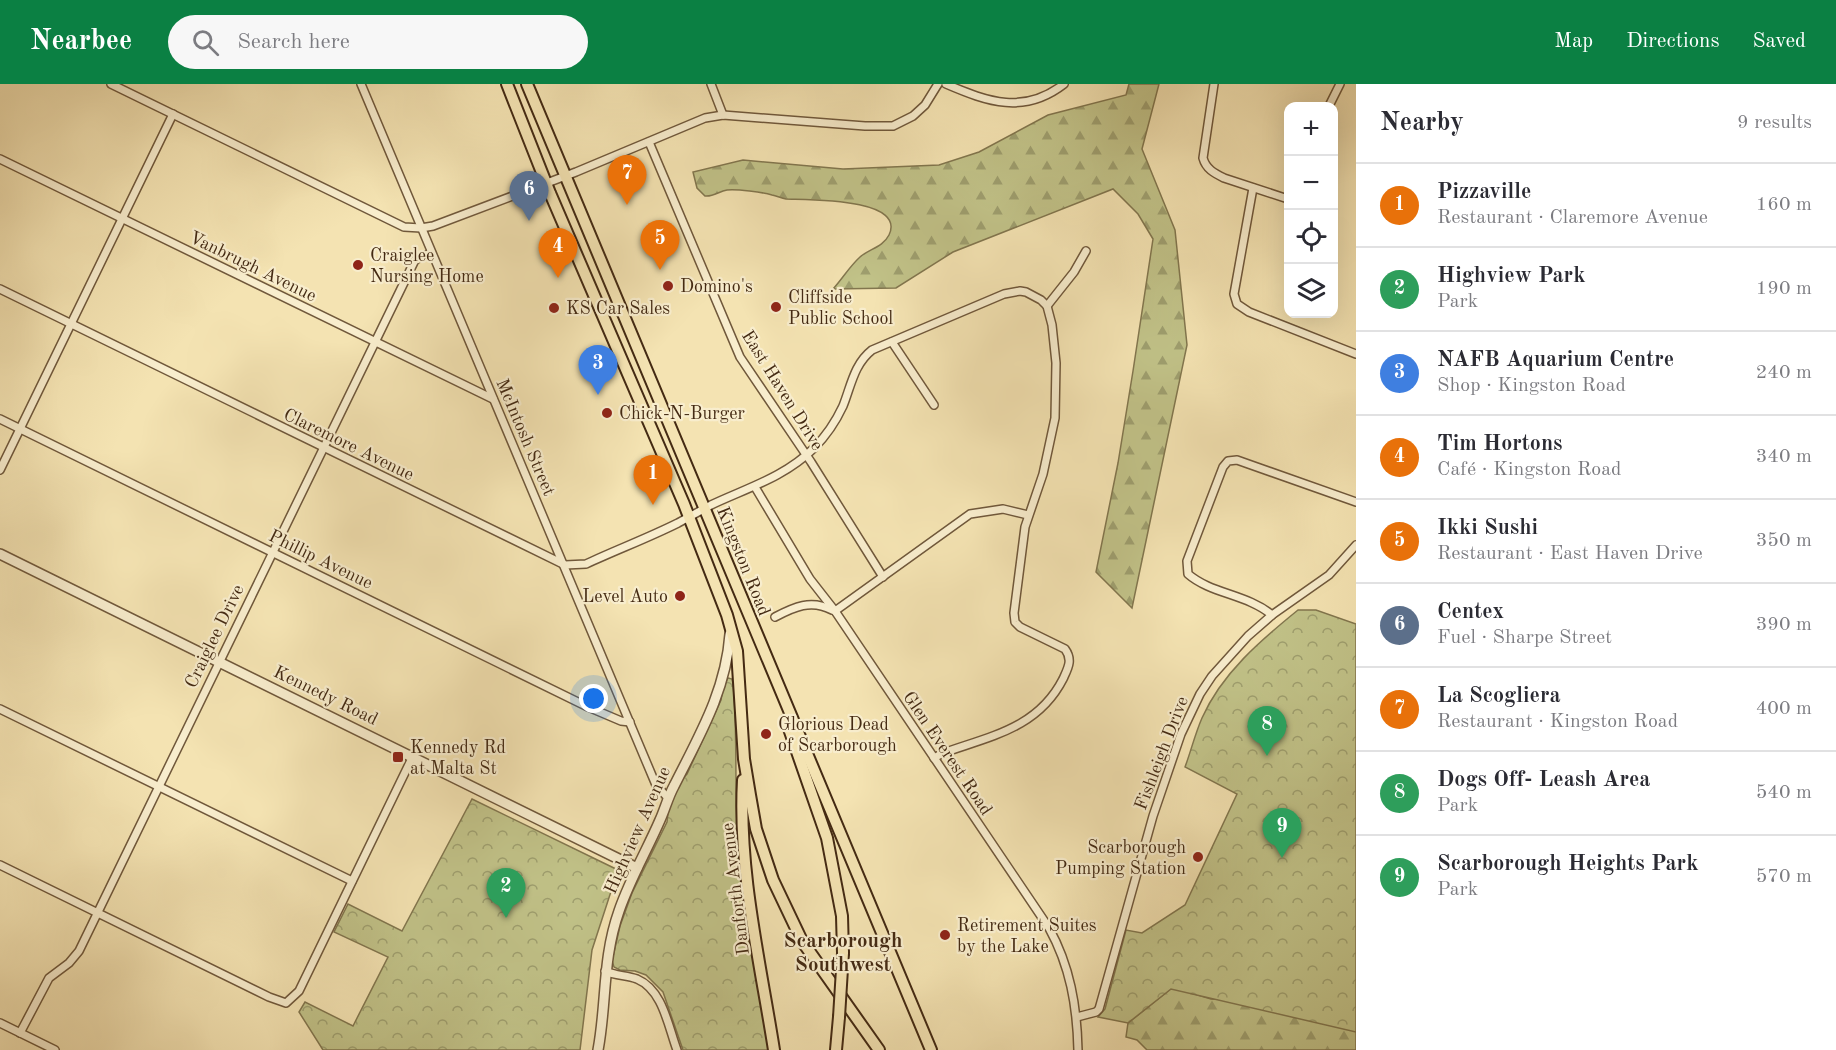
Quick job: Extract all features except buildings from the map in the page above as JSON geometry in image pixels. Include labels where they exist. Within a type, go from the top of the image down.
[{"type":"main road","name":"Kingston Road","points":[[507,84],[546,182],[689,517],[727,615],[737,651],[744,759],[756,829],[773,880],[808,950],[879,1050]]},
{"type":"main road","name":"Kingston Road","points":[[527,84],[931,1050]]},
{"type":"main road","points":[[778,687],[788,727],[827,838],[842,916],[843,953],[836,1050]]},
{"type":"main road","name":"Danforth Avenue","points":[[744,759],[742,819],[745,863],[774,1050]]},
{"type":"street","points":[[111,84],[404,227],[421,228],[432,226],[546,182],[705,118],[723,115],[865,126],[893,126],[913,116],[925,105],[938,84]]},
{"type":"street","name":"McIntosh Street","points":[[361,84],[656,786],[668,798]]},
{"type":"street","points":[[711,84],[723,115]]},
{"type":"street","points":[[946,84],[986,100],[1013,103],[1040,99],[1065,84]]},
{"type":"street","points":[[1214,84],[1203,158],[1205,166],[1214,174],[1284,198]]},
{"type":"street","points":[[1331,102],[1340,84]]},
{"type":"street","points":[[0,470],[173,114]]},
{"type":"street","name":"East Haven Drive","points":[[649,142],[740,357],[806,455],[883,577]]},
{"type":"street","name":"Vanbrugh Avenue","points":[[0,159],[493,399]]},
{"type":"street","points":[[1253,188],[1234,294],[1238,303],[1249,312],[1356,354]]},
{"type":"street","points":[[1047,306],[1074,272],[1086,251]]},
{"type":"street","name":"Craiglee Drive","points":[[20,1033],[49,978],[69,963],[79,951],[374,342],[416,260],[431,253]]},
{"type":"street","name":"Claremore Avenue","points":[[0,289],[565,566]]},
{"type":"street","points":[[565,566],[586,564],[779,475],[806,455],[831,428],[841,409],[854,373],[872,350],[1011,292],[1026,292],[1047,306],[1055,344],[1055,418],[1043,474],[1028,516],[1014,613],[1015,622],[1020,627],[1065,649],[1069,654],[1070,662],[1056,693],[1036,714],[1007,730],[934,758]]},
{"type":"street","points":[[892,342],[934,405]]},
{"type":"street","name":"Phillip Avenue","points":[[0,419],[588,707],[630,722]]},
{"type":"street","points":[[1272,615],[1262,606],[1202,583],[1188,574],[1187,561],[1219,476],[1228,461],[1245,462],[1356,502]]},
{"type":"street","name":"Glen Everest Road","points":[[755,487],[810,579],[835,611],[1057,942],[1071,979],[1077,1017],[1078,1050]]},
{"type":"street","points":[[775,618],[803,604],[819,604],[835,611],[970,514],[1003,510],[1028,516]]},
{"type":"street","name":"Fishleigh Drive","points":[[1077,1017],[1096,1012],[1101,1002],[1144,845],[1190,712],[1212,676],[1229,655],[1272,615],[1329,575],[1356,545]]},
{"type":"street","name":"Kennedy Road","points":[[0,554],[637,868]]},
{"type":"street","name":"Highview Avenue","points":[[598,1050],[605,971],[612,933],[637,868],[662,817],[668,798],[707,721],[729,655],[731,630]]},
{"type":"street","points":[[0,709],[352,881]]},
{"type":"street","points":[[0,865],[269,997],[286,1003],[299,991],[413,756]]},
{"type":"street","points":[[605,971],[634,978],[651,988],[658,998],[677,1050]]},
{"type":"street","points":[[0,1023],[55,1050]]},
{"type":"green space","points":[[1129,84],[1159,84],[1142,149],[1175,230],[1187,345],[1132,608],[1096,572],[1118,463],[1153,239],[1138,214],[1113,189],[953,252],[896,288],[833,289],[860,257],[880,245],[889,235],[890,223],[883,213],[851,203],[786,199],[743,190],[727,190],[705,196],[697,188],[693,172],[743,160],[843,169],[939,165],[979,152],[1048,115],[1126,95]]},
{"type":"green space","points":[[1298,610],[1316,610],[1356,624],[1356,1032],[1171,989],[1128,1023],[1098,1017],[1105,1009],[1126,930],[1142,933],[1185,905],[1237,794],[1185,767],[1202,718],[1220,686],[1231,672],[1257,645]]},
{"type":"green space","points":[[728,678],[732,679],[733,683],[740,869],[769,1050],[683,1050],[663,992],[646,975],[635,971],[620,970],[614,967],[612,961],[620,926],[632,893],[667,822],[669,804],[680,781],[687,774],[721,700],[723,687]]},
{"type":"green space","points":[[472,799],[618,870],[592,950],[580,1050],[323,1050],[299,1012],[305,1002],[353,1026],[388,957],[334,932],[348,904],[402,931]]},
{"type":"green space","points":[[1178,983],[1188,992],[1211,999],[1356,1005],[1356,1050],[1147,1050],[1137,1040],[1126,1037],[1128,1023]]},
{"type":"place","name":"La Scogliera","points":[[627,205]]},
{"type":"place","name":"Centex","points":[[529,221]]},
{"type":"place","name":"Craiglee Nursing Home","points":[[358,265]]},
{"type":"place","name":"Ikki Sushi","points":[[660,270]]},
{"type":"place","name":"Tim Hortons","points":[[558,278]]},
{"type":"place","name":"Domino's","points":[[668,286]]},
{"type":"place","name":"Cliffside Public School","points":[[776,307]]},
{"type":"place","name":"KS Car Sales","points":[[554,308]]},
{"type":"place","name":"NAFB Aquarium Centre","points":[[598,395]]},
{"type":"place","name":"Chick-N-Burger","points":[[607,413]]},
{"type":"place","name":"Pizzaville","points":[[653,505]]},
{"type":"place","name":"Level Auto","points":[[680,596]]},
{"type":"place","name":"Glorious Dead of Scarborough","points":[[766,734]]},
{"type":"place","name":"Dogs Off- Leash Area","points":[[1267,756]]},
{"type":"place","name":"Kennedy Rd at Malta St","points":[[398,757]]},
{"type":"place","name":"Scarborough Pumping Station","points":[[1198,857]]},
{"type":"place","name":"Scarborough Heights Park","points":[[1282,858]]},
{"type":"place","name":"Highview Park","points":[[506,918]]},
{"type":"place","name":"Retirement Suites by the Lake","points":[[945,935]]},
{"type":"district","name":"Scarborough Southwest","points":[[843,952]]}]
